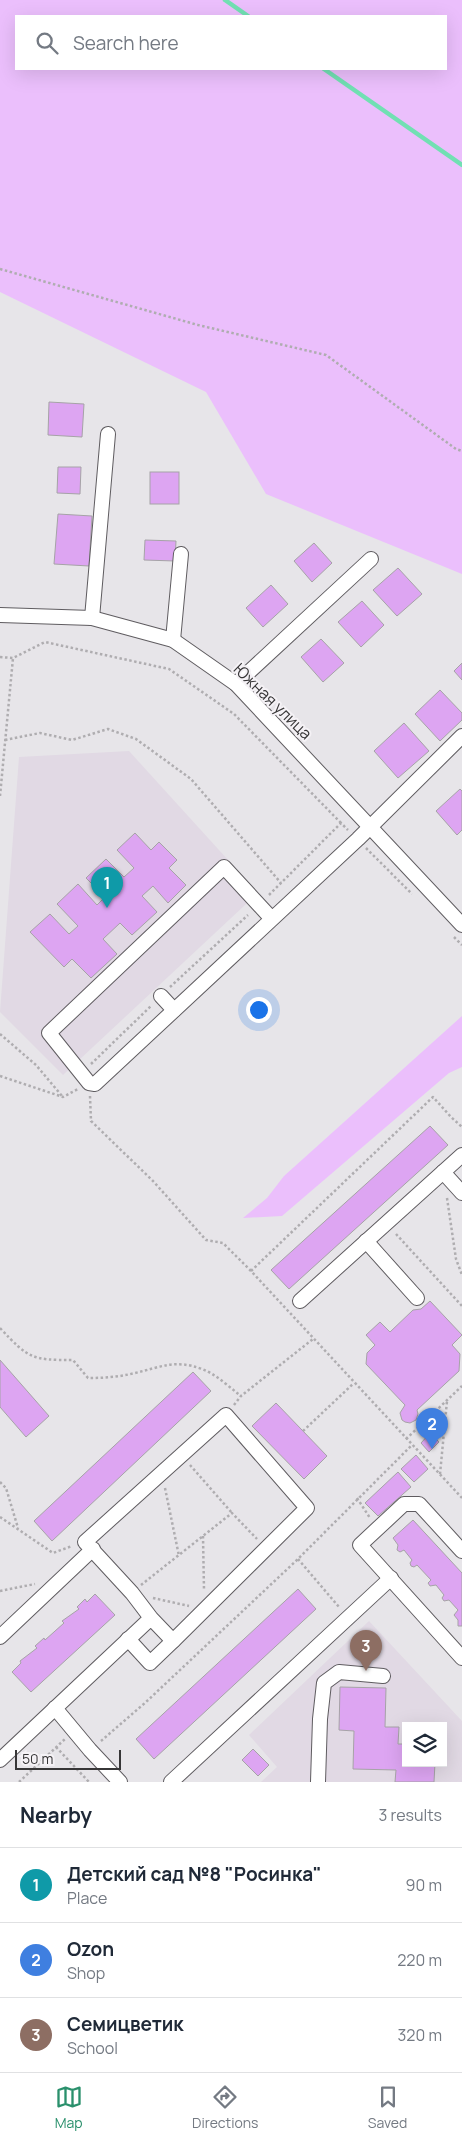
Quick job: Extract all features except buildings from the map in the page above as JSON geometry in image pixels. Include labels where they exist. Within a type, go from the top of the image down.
[{"type":"street","points":[[92,618],[108,434]]},
{"type":"street","points":[[173,640],[181,554]]},
{"type":"street","points":[[236,684],[371,559]]},
{"type":"street","name":"Южная улица","points":[[0,615],[92,618],[173,640],[236,684],[462,925]]},
{"type":"street","points":[[272,919],[224,866],[49,1033],[89,1083],[95,1084],[272,919],[370,827],[462,736]]},
{"type":"street","points":[[161,996],[174,1010]]},
{"type":"street","points":[[300,1301],[462,1155]]},
{"type":"street","points":[[443,1172],[462,1193]]},
{"type":"street","points":[[366,1241],[418,1298]]},
{"type":"street","points":[[0,1637],[60,1580],[89,1545],[162,1472],[226,1415],[306,1508],[150,1664],[128,1639]]},
{"type":"street","points":[[462,1551],[419,1504],[404,1504],[360,1545],[462,1658]]},
{"type":"street","points":[[89,1545],[132,1592],[151,1618],[172,1641]]},
{"type":"street","points":[[171,1782],[390,1578]]},
{"type":"street","points":[[0,1760],[151,1618]]},
{"type":"street","points":[[318,1782],[320,1719],[324,1684],[339,1672],[383,1676]]},
{"type":"street","points":[[55,1708],[120,1782]]},
{"type":"path","points":[[0,269],[198,325],[326,355],[462,452]]},
{"type":"path","points":[[0,657],[13,658],[45,642],[169,669],[234,714],[341,823]]},
{"type":"path","points":[[0,796],[13,658]]},
{"type":"path","points":[[5,740],[40,733],[72,740],[108,729],[136,739],[191,779],[281,883]]},
{"type":"path","points":[[0,1034],[36,1064],[63,1097]]},
{"type":"path","points":[[0,1076],[63,1097],[89,1083],[91,1121],[147,1175],[206,1240],[223,1243],[251,1271],[462,1498]]},
{"type":"path","points":[[251,1271],[434,1097],[451,1117],[462,1126]]},
{"type":"path","points":[[443,1172],[456,1259],[462,1275]]},
{"type":"path","points":[[386,1224],[462,1306]]},
{"type":"path","points":[[0,1328],[21,1351],[42,1360],[73,1360],[88,1378],[106,1378],[136,1373],[160,1365],[181,1363],[204,1370],[241,1396]]},
{"type":"path","points":[[226,1415],[241,1396],[313,1339]]},
{"type":"path","points":[[303,1431],[354,1383]]},
{"type":"path","points":[[406,1438],[462,1386]]},
{"type":"path","points":[[440,1474],[446,1401]]},
{"type":"path","points":[[90,1750],[146,1702],[298,1559],[413,1445]]},
{"type":"path","points":[[181,1454],[232,1513],[266,1548]]},
{"type":"path","points":[[162,1472],[179,1556]]},
{"type":"path","points":[[0,1482],[6,1488],[19,1530]]},
{"type":"path","points":[[358,1498],[377,1529]]},
{"type":"path","points":[[132,1592],[232,1513]]},
{"type":"path","points":[[0,1517],[53,1554],[89,1545]]},
{"type":"path","points":[[132,1592],[204,1610],[203,1536]]},
{"type":"path","points":[[298,1559],[348,1618]]},
{"type":"path","points":[[0,1591],[60,1580]]},
{"type":"path","points":[[18,1782],[74,1730]]},
{"type":"path","points":[[56,1747],[89,1782]]},
{"type":"shaded area","points":[[0,0],[462,0],[462,574],[266,494],[206,392],[0,292]]},
{"type":"shaded area","points":[[129,751],[258,893],[63,1075],[0,1012],[19,757]]},
{"type":"shaded area","points":[[462,1016],[462,1067],[449,1073],[282,1216],[243,1218],[267,1198],[284,1176]]},
{"type":"shaded area","points":[[369,1621],[462,1721],[462,1782],[261,1782],[277,1767],[249,1735]]},
{"type":"waterway","points":[[225,0],[247,15]]},
{"type":"waterway","points":[[325,70],[462,165]]},
{"type":"place","name":"Детский сад №8 \"Росинка\"","points":[[107,908]]},
{"type":"place","name":"Ozon","points":[[432,1449]]},
{"type":"place","name":"Семицветик","points":[[366,1671]]}]
